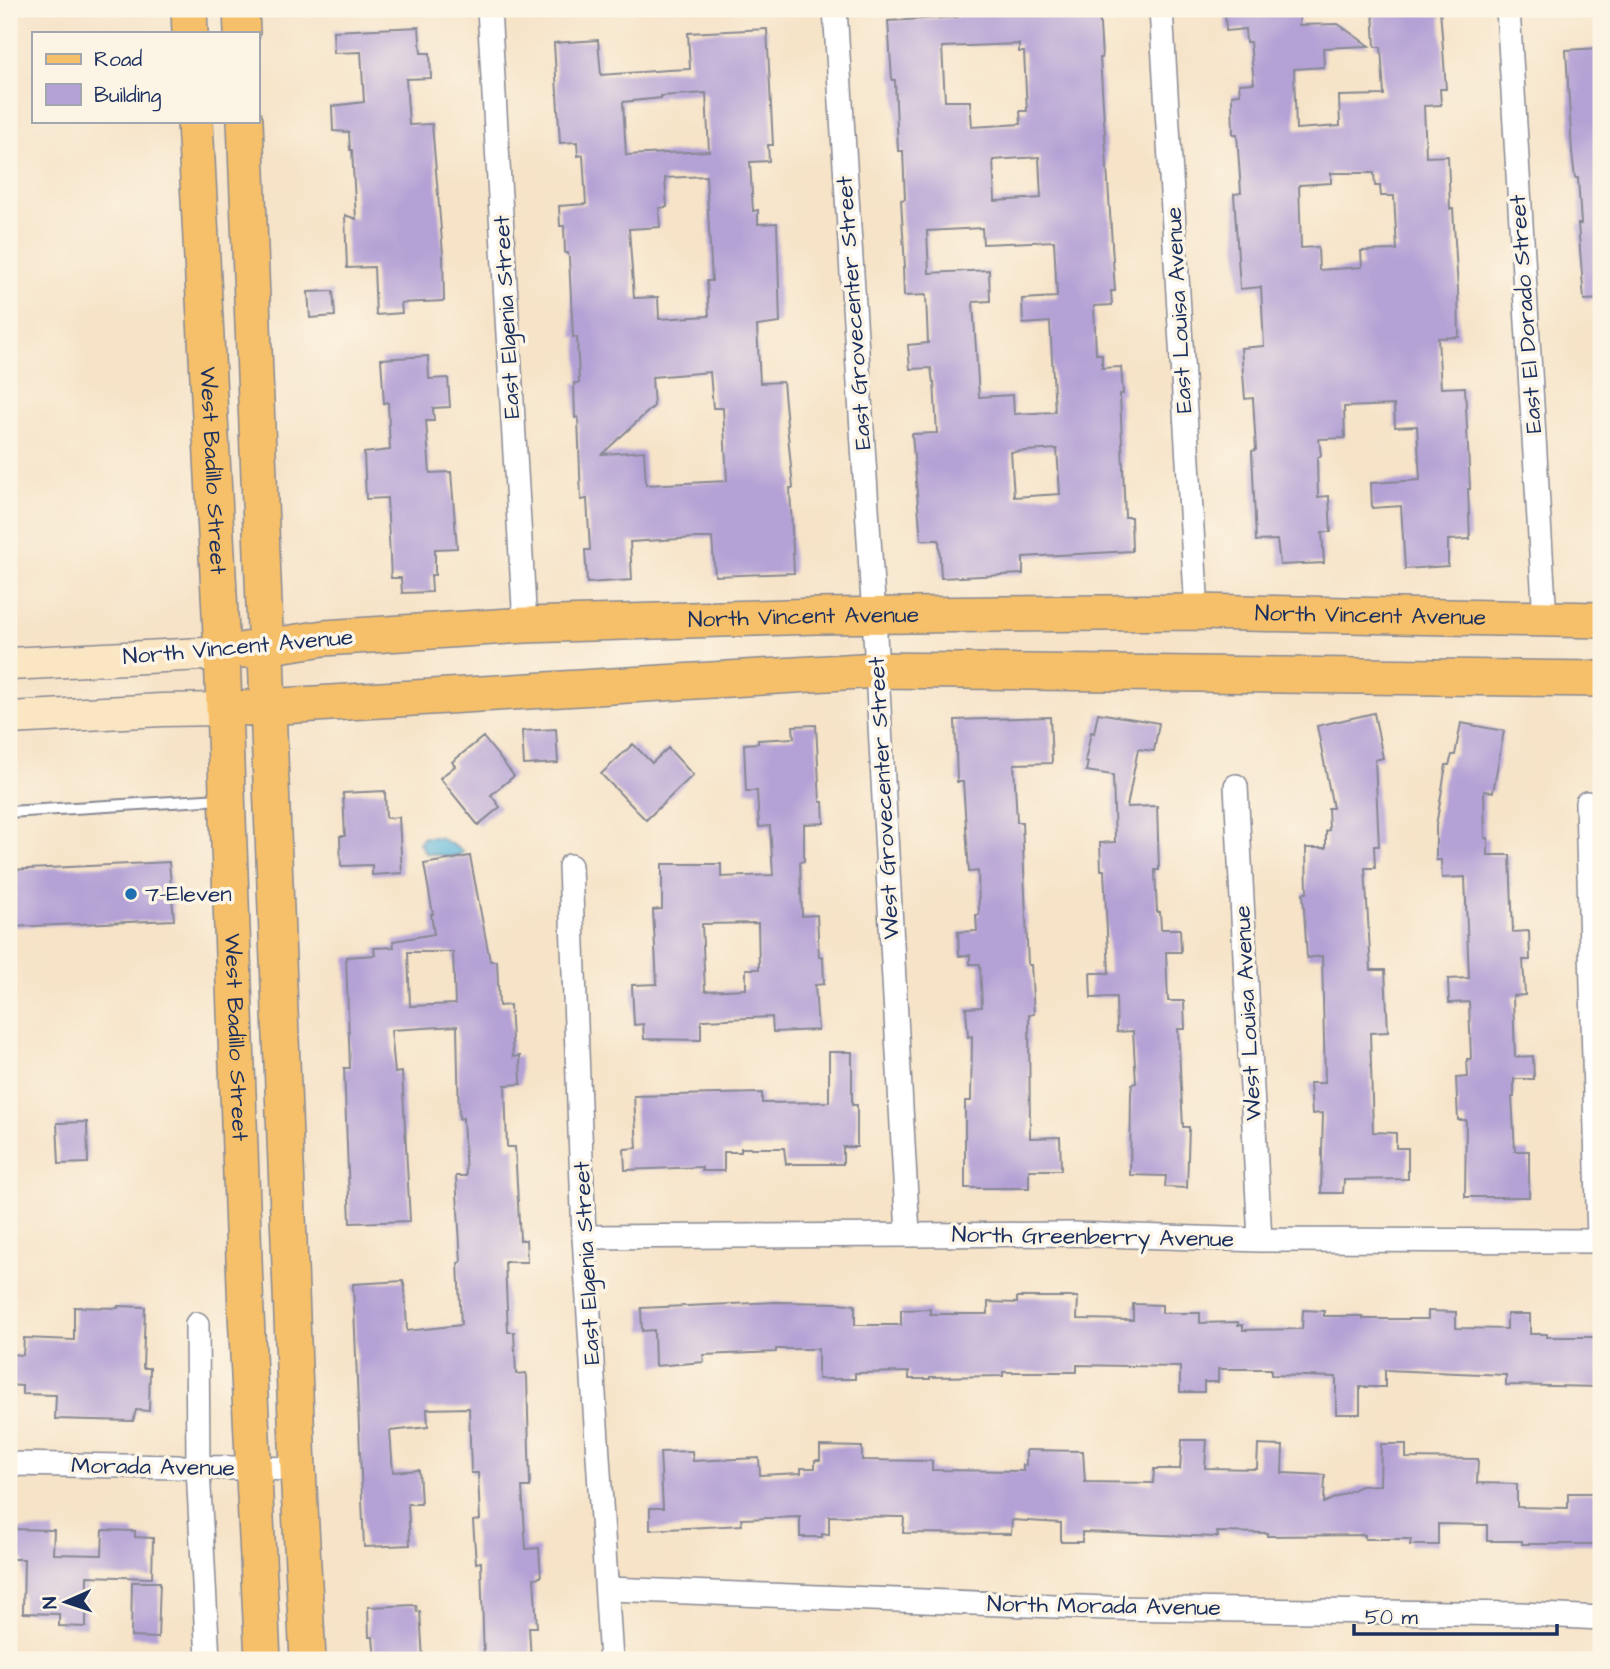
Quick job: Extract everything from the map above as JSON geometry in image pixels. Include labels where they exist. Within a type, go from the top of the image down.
[{"type":"main road","points":[[189,9],[190,32]]},
{"type":"main road","points":[[241,9],[242,32]]},
{"type":"main road","name":"West Badillo Street","points":[[195,122],[222,653],[246,1314],[263,1660]]},
{"type":"main road","name":"West Badillo Street","points":[[246,122],[298,1469],[308,1660]]},
{"type":"main road","name":"North Vincent Avenue","points":[[222,653],[324,638],[525,625],[817,616],[1197,612],[1601,620]]},
{"type":"main road","points":[[224,709],[877,670],[1601,679]]},
{"type":"street","name":"East Elgenia Street","points":[[489,9],[525,625]]},
{"type":"street","name":"East Grovecenter Street","points":[[835,9],[874,617]]},
{"type":"street","name":"East Louisa Avenue","points":[[1161,9],[1197,612]]},
{"type":"street","name":"East El Dorado Street","points":[[1508,9],[1545,620]]},
{"type":"street","name":"West Grovecenter Street","points":[[874,617],[908,1234]]},
{"type":"street","name":"North Vincent Avenue","points":[[9,664],[222,653]]},
{"type":"street","points":[[9,718],[224,709]]},
{"type":"street","name":"West Louisa Avenue","points":[[1236,786],[1260,1240]]},
{"type":"street","points":[[1587,803],[1600,1241]]},
{"type":"street","name":"East Elgenia Street","points":[[570,866],[584,1237],[611,1660]]},
{"type":"street","name":"North Greenberry Avenue","points":[[584,1237],[1072,1234],[1260,1240],[1600,1241]]},
{"type":"street","points":[[197,1324],[198,1468],[208,1660]]},
{"type":"street","name":"Morada Avenue","points":[[9,1464],[298,1469]]},
{"type":"street","name":"North Morada Avenue","points":[[608,1589],[1108,1608],[1521,1614],[1601,1618]]},
{"type":"lane","points":[[9,812],[228,799]]},
{"type":"water","points":[[424,837],[438,837],[463,851],[460,855],[450,857],[426,853],[419,843]]},
{"type":"building","points":[[957,9],[1099,9],[1115,291],[1111,291],[1112,305],[1094,306],[1096,354],[1102,354],[1102,368],[1121,367],[1125,517],[1131,517],[1132,551],[1023,557],[1023,574],[941,578],[939,540],[921,540],[912,434],[937,433],[934,382],[931,368],[910,369],[908,345],[928,343],[926,295],[904,296],[901,200],[905,199],[903,151],[898,151],[895,80],[892,80],[888,21],[958,17]],"holes":[[[1019,44],[1019,52],[1024,52],[1027,111],[1020,111],[1021,124],[972,127],[970,101],[945,101],[942,47]],[[1039,157],[1041,198],[995,201],[993,160]],[[982,228],[983,244],[1054,241],[1057,297],[1022,299],[1023,324],[1050,322],[1055,412],[1014,414],[1013,395],[979,397],[973,302],[990,301],[989,270],[929,273],[927,231]],[[1057,449],[1060,494],[1014,497],[1011,452]]]},
{"type":"building","points":[[1225,9],[1300,9],[1299,25],[1338,24],[1369,46],[1323,48],[1324,67],[1294,69],[1296,129],[1340,126],[1339,96],[1384,95],[1381,47],[1375,47],[1373,9],[1440,9],[1446,89],[1440,89],[1441,105],[1424,106],[1426,157],[1448,156],[1459,337],[1438,338],[1441,388],[1465,387],[1470,489],[1470,539],[1448,540],[1448,566],[1405,569],[1401,506],[1372,508],[1371,483],[1420,480],[1417,426],[1395,427],[1394,405],[1344,407],[1345,438],[1319,439],[1321,455],[1317,459],[1318,497],[1329,496],[1331,532],[1322,532],[1324,563],[1280,565],[1277,540],[1256,541],[1252,451],[1256,450],[1253,398],[1245,399],[1241,348],[1264,346],[1261,287],[1240,289],[1234,194],[1241,193],[1237,134],[1233,134],[1232,95],[1240,94],[1239,84],[1254,83],[1250,42],[1246,42],[1245,29],[1226,31]],"holes":[[[1331,173],[1374,173],[1375,186],[1380,186],[1381,196],[1394,196],[1397,250],[1361,251],[1362,267],[1319,270],[1318,247],[1301,248],[1299,185],[1331,183]]]},
{"type":"building","points":[[419,27],[421,53],[430,53],[431,78],[406,79],[409,125],[432,124],[443,254],[444,301],[401,303],[402,313],[376,315],[374,267],[347,268],[345,215],[356,219],[352,150],[349,132],[333,131],[332,106],[364,102],[361,52],[334,53],[333,31]]},
{"type":"building","points":[[767,29],[773,145],[768,145],[769,161],[750,162],[753,211],[758,210],[758,224],[777,223],[780,323],[757,326],[760,383],[783,382],[793,488],[790,488],[794,573],[715,576],[712,538],[696,538],[630,542],[632,580],[587,583],[585,550],[590,550],[587,499],[581,500],[578,417],[575,418],[574,383],[579,383],[577,337],[573,337],[569,258],[568,253],[565,253],[564,226],[560,226],[559,206],[586,204],[583,155],[578,156],[577,142],[560,143],[554,43],[598,40],[601,75],[690,69],[688,33]],"holes":[[[706,93],[709,151],[626,155],[623,102]],[[706,176],[712,281],[707,281],[709,316],[659,319],[658,297],[634,298],[629,229],[660,227],[659,208],[667,207],[665,178]],[[710,372],[713,408],[723,408],[727,481],[646,485],[644,451],[602,454],[654,406],[652,377]]]},
{"type":"building","points":[[1601,48],[1601,299],[1584,300],[1578,224],[1581,224],[1578,178],[1575,178],[1572,153],[1566,50]]},
{"type":"building","points":[[333,291],[335,316],[310,318],[308,292]]},
{"type":"building","points":[[428,356],[429,379],[448,378],[450,407],[433,408],[434,421],[426,421],[430,473],[451,472],[457,548],[435,549],[435,575],[431,575],[432,592],[402,593],[401,578],[391,578],[387,498],[366,499],[364,453],[390,450],[388,402],[384,403],[381,359]]},
{"type":"building","points":[[1098,713],[1159,723],[1154,751],[1138,749],[1127,807],[1157,806],[1157,912],[1160,912],[1161,929],[1180,929],[1181,952],[1166,952],[1168,1001],[1184,1001],[1185,1029],[1178,1029],[1183,1127],[1189,1127],[1187,1188],[1165,1187],[1166,1176],[1130,1175],[1131,1094],[1132,1084],[1136,1083],[1133,1031],[1117,1032],[1116,997],[1091,998],[1090,973],[1109,973],[1104,870],[1101,870],[1100,843],[1115,842],[1113,775],[1086,771],[1088,762],[1085,762],[1091,732],[1094,733]]},
{"type":"building","points":[[1374,713],[1383,758],[1375,760],[1379,846],[1374,846],[1375,868],[1365,868],[1371,970],[1385,970],[1388,1032],[1370,1033],[1373,1132],[1396,1133],[1396,1148],[1408,1148],[1408,1179],[1344,1180],[1343,1193],[1321,1193],[1323,1113],[1312,1114],[1310,1083],[1325,1083],[1322,956],[1307,958],[1303,893],[1307,893],[1306,848],[1326,848],[1328,808],[1333,808],[1317,726]]},
{"type":"building","points":[[1050,717],[1052,763],[1014,764],[1017,822],[1022,822],[1028,965],[1031,965],[1034,1014],[1029,1015],[1030,1138],[1060,1137],[1061,1170],[1029,1170],[1029,1188],[965,1188],[965,1101],[971,1101],[972,1036],[968,1037],[966,1008],[982,1007],[980,964],[970,964],[970,955],[959,956],[958,932],[977,931],[976,915],[979,915],[978,871],[969,872],[963,782],[957,782],[955,720]]},
{"type":"building","points":[[1461,723],[1504,731],[1493,792],[1484,791],[1485,838],[1488,838],[1488,855],[1510,855],[1513,932],[1529,931],[1530,960],[1523,960],[1525,995],[1513,996],[1515,1057],[1533,1056],[1534,1079],[1514,1079],[1512,1097],[1515,1151],[1529,1151],[1529,1197],[1465,1197],[1466,1120],[1458,1120],[1456,1078],[1468,1077],[1467,1059],[1471,1059],[1469,1002],[1449,1003],[1448,979],[1469,978],[1465,877],[1442,878],[1441,860],[1436,860],[1436,826],[1446,765],[1449,765],[1452,755],[1455,755]]},
{"type":"building","points":[[816,725],[820,802],[823,802],[824,823],[804,824],[804,861],[800,862],[802,916],[817,915],[819,957],[823,956],[824,984],[815,985],[818,1030],[773,1032],[772,1017],[703,1020],[701,1040],[644,1039],[643,1024],[634,1025],[632,985],[657,984],[653,910],[662,909],[662,864],[721,864],[721,877],[773,875],[770,826],[759,827],[757,791],[746,791],[744,744],[758,743],[758,740],[794,738],[793,726]],"holes":[[[758,923],[759,969],[746,969],[746,989],[705,991],[702,924]]]},
{"type":"building","points":[[556,729],[558,763],[524,765],[522,731]]},
{"type":"building","points":[[483,737],[514,776],[491,795],[500,807],[478,825],[440,778],[455,766],[452,762]]},
{"type":"building","points":[[633,744],[652,763],[668,748],[693,775],[646,820],[601,774]]},
{"type":"building","points":[[385,791],[386,818],[399,817],[402,873],[372,875],[372,865],[341,866],[340,836],[345,836],[343,793]]},
{"type":"building","points":[[470,856],[490,961],[497,961],[499,1006],[510,1005],[513,1057],[520,1056],[521,1084],[505,1085],[507,1147],[515,1147],[520,1240],[526,1240],[527,1262],[505,1262],[508,1332],[514,1332],[516,1374],[526,1373],[527,1377],[530,1487],[522,1487],[526,1549],[539,1548],[541,1577],[534,1578],[537,1627],[529,1627],[531,1660],[484,1660],[481,1562],[476,1563],[473,1521],[480,1520],[478,1473],[471,1473],[469,1408],[427,1409],[428,1427],[390,1431],[393,1472],[419,1470],[421,1504],[408,1504],[410,1545],[364,1547],[353,1284],[403,1281],[407,1331],[461,1325],[458,1263],[461,1262],[456,1176],[466,1176],[463,1118],[459,1119],[457,1026],[391,1030],[395,1073],[402,1072],[410,1221],[350,1223],[344,1068],[350,1068],[346,957],[375,955],[374,948],[394,947],[393,941],[434,934],[424,864]],"holes":[[[408,952],[453,952],[455,1004],[410,1006]]]},
{"type":"building","points":[[169,862],[174,920],[9,927],[9,870]]},
{"type":"building","points":[[829,1052],[852,1052],[852,1105],[857,1105],[857,1147],[843,1147],[843,1164],[786,1164],[784,1148],[741,1148],[741,1152],[724,1152],[724,1171],[702,1171],[702,1167],[625,1170],[624,1149],[637,1148],[634,1096],[762,1093],[762,1103],[829,1102]]},
{"type":"building","points":[[87,1122],[88,1163],[59,1164],[57,1123]]},
{"type":"building","points":[[1017,1297],[1078,1297],[1077,1319],[1133,1320],[1133,1304],[1162,1305],[1162,1313],[1200,1313],[1200,1323],[1238,1322],[1238,1325],[1243,1325],[1243,1330],[1302,1329],[1303,1310],[1324,1311],[1324,1316],[1362,1316],[1363,1319],[1428,1319],[1428,1311],[1456,1312],[1456,1328],[1507,1329],[1507,1314],[1530,1314],[1530,1334],[1547,1334],[1547,1337],[1601,1337],[1601,1387],[1506,1385],[1506,1375],[1385,1370],[1385,1387],[1360,1387],[1360,1414],[1336,1414],[1336,1377],[1271,1375],[1271,1369],[1218,1369],[1218,1382],[1204,1382],[1204,1392],[1180,1392],[1180,1367],[1077,1365],[1077,1372],[1003,1372],[1003,1376],[909,1379],[909,1372],[855,1373],[855,1379],[818,1379],[818,1349],[776,1349],[776,1352],[703,1355],[704,1362],[655,1366],[654,1330],[642,1331],[641,1308],[775,1302],[839,1303],[855,1305],[855,1325],[901,1325],[901,1310],[930,1309],[930,1314],[988,1314],[988,1302],[1017,1303]]},
{"type":"building","points":[[74,1307],[145,1307],[143,1368],[150,1368],[149,1411],[136,1410],[133,1421],[55,1419],[56,1395],[22,1394],[22,1386],[9,1385],[9,1354],[23,1355],[24,1338],[74,1340]]},
{"type":"building","points":[[1182,1440],[1207,1440],[1205,1468],[1257,1469],[1258,1445],[1283,1446],[1282,1473],[1325,1475],[1324,1503],[1361,1486],[1380,1485],[1381,1444],[1406,1444],[1406,1458],[1478,1459],[1477,1483],[1517,1484],[1517,1507],[1568,1508],[1568,1493],[1601,1493],[1601,1544],[1487,1541],[1487,1525],[1438,1524],[1438,1545],[1410,1545],[1411,1539],[1365,1539],[1365,1535],[1267,1536],[1267,1533],[1217,1532],[1218,1537],[1082,1532],[1082,1542],[1061,1542],[1061,1523],[1012,1520],[1011,1534],[903,1533],[904,1517],[829,1516],[829,1535],[822,1534],[822,1537],[800,1537],[800,1517],[741,1519],[742,1525],[650,1530],[650,1508],[663,1508],[660,1452],[692,1451],[693,1461],[759,1458],[760,1475],[801,1473],[801,1468],[815,1468],[815,1460],[820,1460],[820,1446],[862,1447],[862,1460],[932,1461],[932,1470],[1023,1471],[1023,1465],[1026,1465],[1026,1450],[1083,1451],[1085,1482],[1153,1483],[1154,1469],[1180,1469]]},
{"type":"building","points":[[9,1529],[54,1530],[53,1554],[102,1555],[103,1530],[135,1531],[135,1537],[153,1538],[152,1578],[87,1576],[86,1627],[59,1626],[59,1614],[23,1613],[24,1559],[9,1559]]},
{"type":"building","points":[[132,1582],[160,1582],[158,1638],[131,1637]]},
{"type":"building","points":[[416,1605],[417,1612],[420,1611],[423,1660],[375,1660],[373,1637],[369,1637],[368,1607]]},
{"type":"place","name":"7-Eleven","points":[[131,894]]}]
